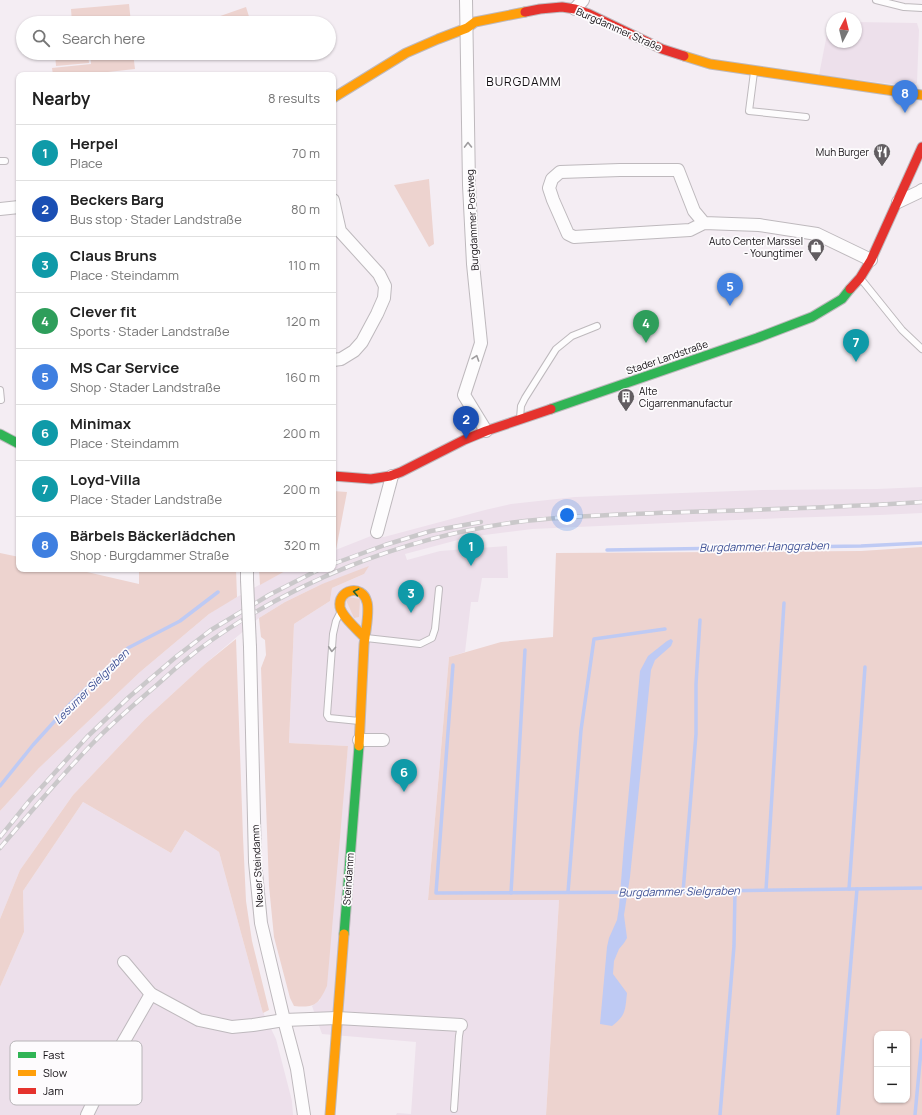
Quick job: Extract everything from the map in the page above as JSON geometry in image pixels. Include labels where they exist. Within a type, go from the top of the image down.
[{"type":"street","name":"Burgdammer Postweg","points":[[466,0],[469,186],[473,264],[481,343],[464,394],[486,431]]},
{"type":"street","name":"Burgdammer Straße","points":[[336,96],[406,53],[467,28],[475,22],[540,9],[579,5],[589,14],[662,49],[710,64],[922,95]]},
{"type":"street","name":"Stader Landstraße","points":[[336,476],[376,479],[392,476],[464,440],[486,431],[756,338],[812,317],[842,299],[860,278],[871,260],[922,147]]},
{"type":"street","points":[[704,222],[694,210],[678,170],[560,172],[552,179],[549,188],[568,234],[574,237],[690,230],[704,222],[759,225],[817,234],[871,260]]},
{"type":"street","points":[[898,202],[922,190]]},
{"type":"street","points":[[0,209],[16,207]]},
{"type":"street","points":[[336,213],[340,231],[380,274],[385,286],[384,298],[362,342],[354,351],[341,359],[336,360]]},
{"type":"street","points":[[0,434],[16,442]]},
{"type":"street","points":[[377,532],[392,476]]},
{"type":"street","name":"Neuer Steindamm","points":[[247,574],[255,862],[261,923],[284,1020]]},
{"type":"street","name":"Steindamm","points":[[330,1115],[360,721],[367,602],[366,597],[358,591],[353,590],[345,593],[339,604],[341,612]]},
{"type":"street","points":[[341,612],[365,638]]},
{"type":"street","points":[[358,740],[383,740]]},
{"type":"street","points":[[124,962],[152,994],[199,1020],[232,1027],[284,1020],[337,1018],[461,1025]]},
{"type":"street","points":[[124,1041],[152,994]]},
{"type":"street","points":[[284,1020],[297,1069],[304,1115]]},
{"type":"street","points":[[87,1115],[92,1105]]},
{"type":"lane","points":[[876,0],[904,7],[922,8]]},
{"type":"lane","points":[[754,71],[750,111],[806,117]]},
{"type":"lane","points":[[860,278],[902,330],[922,349]]},
{"type":"lane","points":[[520,419],[521,406],[525,398],[556,349],[572,336],[597,326]]},
{"type":"lane","points":[[0,390],[1,400]]},
{"type":"lane","points":[[365,638],[420,644],[432,638],[435,629],[439,589]]},
{"type":"lane","points":[[341,612],[336,621],[333,634],[327,715],[329,718],[360,721]]},
{"type":"lane","points":[[454,1109],[461,1025]]},
{"type":"shaded area","points":[[129,4],[130,16],[72,16],[71,9]]},
{"type":"shaded area","points":[[246,7],[249,16],[220,16]]},
{"type":"shaded area","points":[[862,22],[917,23],[919,30],[917,83],[907,86],[819,75],[826,39],[826,48],[862,48]]},
{"type":"shaded area","points":[[56,60],[89,60],[89,63],[56,66]]},
{"type":"shaded area","points":[[91,60],[134,60],[135,69],[108,72],[53,72],[52,68],[91,64]]},
{"type":"shaded area","points":[[429,179],[434,244],[429,247],[394,185]]},
{"type":"shaded area","points":[[922,487],[922,513],[532,529],[469,537],[405,554],[407,560],[440,551],[507,546],[508,578],[482,578],[478,602],[471,602],[465,652],[449,657],[428,900],[559,900],[546,1115],[396,1115],[397,1113],[411,1114],[416,1042],[322,1034],[312,1006],[320,1000],[348,746],[289,743],[294,624],[330,601],[332,588],[364,574],[322,584],[285,602],[259,618],[205,664],[145,719],[73,795],[20,870],[0,919],[0,811],[39,768],[140,672],[209,614],[224,604],[283,572],[336,572],[336,550],[371,536],[384,537],[511,504],[575,497],[762,490]]},
{"type":"shaded area","points":[[336,491],[347,492],[336,550]]},
{"type":"shaded area","points":[[922,547],[922,1115],[546,1115],[559,900],[428,900],[449,657],[501,642],[553,637],[556,553],[861,551]]},
{"type":"shaded area","points":[[0,553],[16,556],[16,572],[87,572],[139,584],[139,572],[236,572],[237,597],[209,614],[140,672],[39,768],[0,811]]},
{"type":"shaded area","points":[[369,566],[364,574],[332,588],[330,601],[294,624],[289,743],[348,746],[327,986],[315,1004],[311,1006],[294,1006],[290,998],[274,937],[269,886],[261,668],[266,655],[265,640],[261,637],[259,618],[285,602],[322,584]]},
{"type":"shaded area","points":[[259,572],[284,572],[260,585]]},
{"type":"shaded area","points":[[348,597],[360,599],[359,617],[354,618],[346,600]]},
{"type":"shaded area","points":[[236,639],[246,901],[252,941],[269,1010],[263,1013],[219,852],[185,830],[171,853],[83,802],[23,891],[24,932],[0,987],[0,919],[20,870],[73,795],[145,719],[205,664]]},
{"type":"shaded area","points":[[83,802],[171,853],[185,830],[219,852],[262,1010],[276,1039],[292,1101],[293,1115],[0,1115],[0,987],[24,932],[23,891]]},
{"type":"water","points":[[671,639],[673,641],[671,646],[655,660],[651,670],[630,877],[624,915],[627,938],[619,949],[614,961],[613,974],[627,993],[625,1008],[620,1019],[612,1026],[600,1024],[607,947],[609,938],[617,920],[619,907],[640,671],[648,656]]},
{"type":"waterway","name":"Burgdammer Hanggraben","points":[[607,550],[861,546],[922,543]]},
{"type":"waterway","name":"Lesumer Sielgraben","points":[[0,786],[33,745],[71,703],[128,648],[180,621],[218,592]]},
{"type":"waterway","points":[[766,890],[784,603]]},
{"type":"waterway","points":[[683,892],[696,734],[696,684],[700,620]]},
{"type":"waterway","points":[[568,892],[581,730],[594,639],[665,629]]},
{"type":"waterway","points":[[511,893],[525,650]]},
{"type":"waterway","name":"Burgdammer Sielgraben","points":[[453,665],[436,893],[683,892],[922,888]]},
{"type":"waterway","points":[[849,889],[865,667]]},
{"type":"waterway","points":[[838,1115],[857,889]]},
{"type":"waterway","points":[[720,1115],[734,946],[735,891]]},
{"type":"waterway","points":[[915,1115],[922,1040]]},
{"type":"railway","points":[[0,848],[57,782],[101,735],[193,654],[233,626],[271,603],[350,566],[391,551],[432,539],[475,529],[534,520],[605,515],[922,502]]},
{"type":"railway","points":[[336,563],[385,545],[431,531],[481,522]]},
{"type":"railway","points":[[0,837],[30,800],[87,737],[129,697],[177,656],[211,630],[269,595],[314,572]]},
{"type":"traffic: fast","points":[[551,409],[757,338],[812,317],[842,299],[850,289]]},
{"type":"traffic: fast","points":[[0,434],[16,442]]},
{"type":"traffic: fast","points":[[344,934],[359,746]]},
{"type":"traffic: slow","points":[[336,96],[406,53],[467,28],[475,22],[525,12]]},
{"type":"traffic: slow","points":[[684,56],[710,64],[922,95]]},
{"type":"traffic: slow","points":[[359,746],[364,645],[365,640],[365,635],[368,617],[368,606],[364,596],[360,592],[350,591],[342,596],[340,601],[341,611],[347,619],[351,623],[362,635],[365,638]]},
{"type":"traffic: slow","points":[[330,1115],[344,934]]},
{"type":"traffic: jam","points":[[525,12],[562,7],[575,9],[589,14],[662,49],[684,56]]},
{"type":"traffic: jam","points":[[850,289],[860,278],[871,260],[922,147]]},
{"type":"traffic: jam","points":[[336,476],[371,479],[390,476],[401,472],[464,440],[551,409]]},
{"type":"place","name":"Bärbels Bäckerlädchen","points":[[905,113]]},
{"type":"place","name":"Muh Burger","points":[[882,167]]},
{"type":"place","name":"Auto Center Marssel - Youngtimer","points":[[816,262]]},
{"type":"place","name":"MS Car Service","points":[[730,306]]},
{"type":"place","name":"Clever fit","points":[[646,343]]},
{"type":"place","name":"Loyd-Villa","points":[[856,362]]},
{"type":"place","name":"Alte Cigarrenmanufactur","points":[[626,412]]},
{"type":"place","name":"Beckers Barg","points":[[466,439]]},
{"type":"place","name":"Herpel","points":[[471,566]]},
{"type":"place","name":"Claus Bruns","points":[[411,613]]},
{"type":"place","name":"Minimax","points":[[404,792]]},
{"type":"district","name":"BURGDAMM","points":[[524,81]]}]
